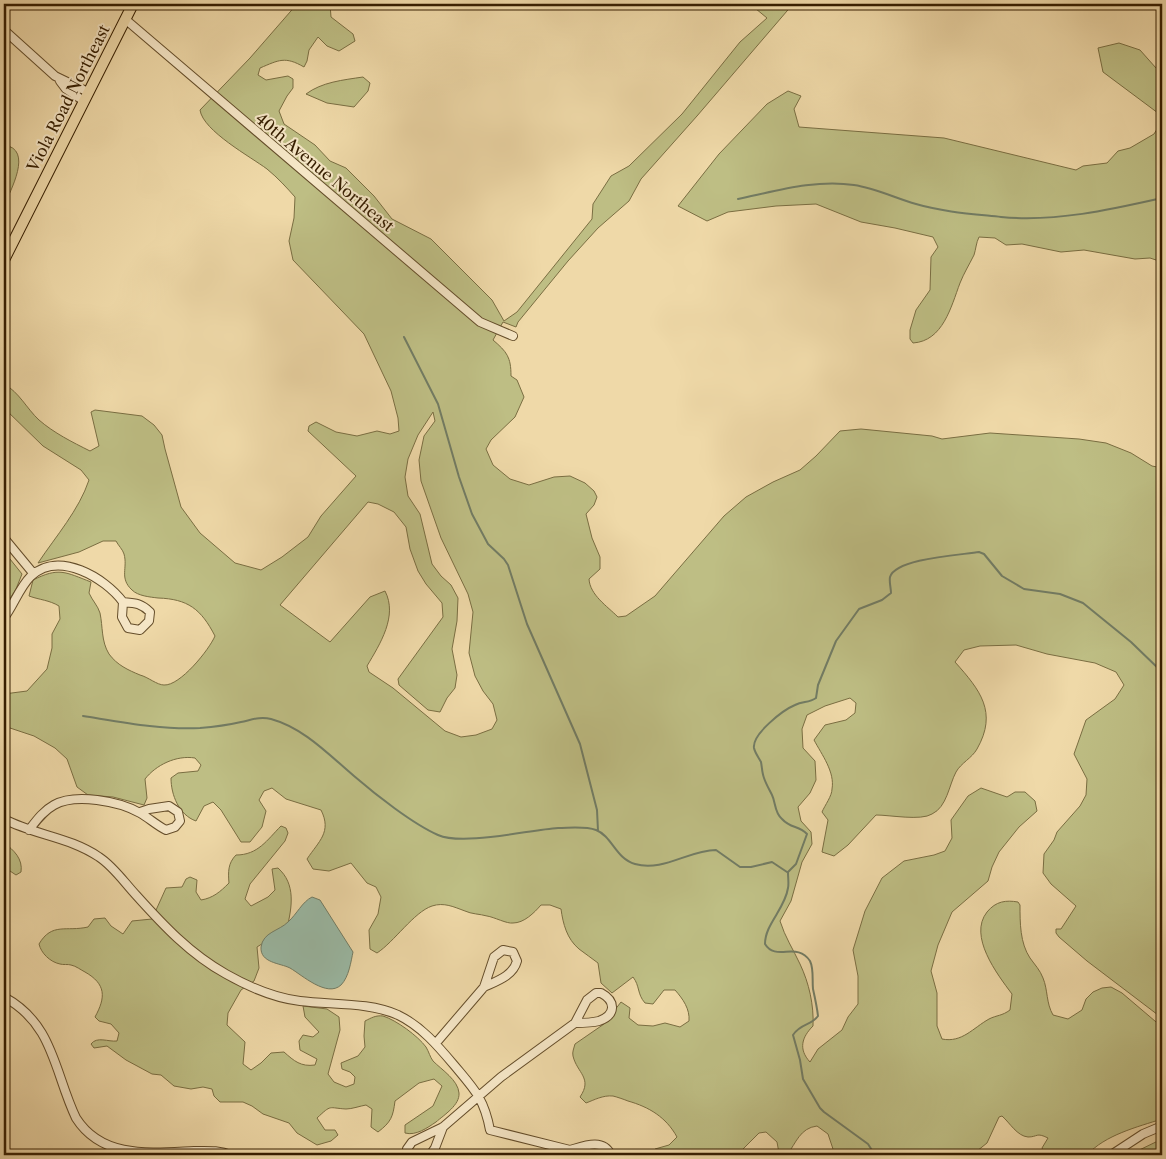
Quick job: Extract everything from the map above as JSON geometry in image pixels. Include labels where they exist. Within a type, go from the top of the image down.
[{"type":"main road","name":"Viola Road Northeast","points":[[4,260],[132,4]]},
{"type":"street","name":"40th Avenue Northeast","points":[[124,19],[480,322],[513,336]]},
{"type":"street","points":[[4,30],[56,76],[66,88],[86,96]]},
{"type":"street","points":[[4,538],[33,573]]},
{"type":"street","points":[[4,618],[26,581],[33,573],[44,568],[69,566],[83,571],[108,585],[123,602]]},
{"type":"street","points":[[29,830],[45,811],[54,805],[80,798],[105,802],[140,812],[166,830],[175,827],[180,821],[178,812],[169,806],[140,812]]},
{"type":"street","points":[[4,819],[29,830],[67,841],[100,857],[180,941],[204,960],[228,975],[282,998],[386,1011],[408,1021],[436,1043],[479,1096],[486,1112],[490,1130],[573,1153],[590,1144],[597,1144],[608,1150],[611,1155]]},
{"type":"street","points":[[436,1043],[484,987],[494,957],[503,950],[513,952],[517,961],[512,971],[498,981],[484,987]]},
{"type":"street","points":[[408,1155],[407,1148],[412,1142],[443,1127],[501,1077],[575,1023],[587,1000],[596,993],[605,995],[613,1004],[612,1010],[606,1018],[587,1023],[575,1023]]},
{"type":"street","points":[[4,997],[26,1013],[42,1032],[52,1052],[76,1118],[94,1140],[111,1149],[129,1152],[210,1151],[232,1155]]},
{"type":"street","points":[[1111,1155],[1142,1134],[1162,1126]]},
{"type":"street","points":[[430,1155],[443,1127]]},
{"type":"green space","points":[[297,4],[330,4],[331,17],[353,34],[355,41],[339,51],[327,46],[318,37],[309,50],[304,67],[292,61],[282,60],[260,68],[258,75],[266,80],[288,76],[293,79],[293,88],[279,111],[284,124],[315,145],[330,161],[346,168],[374,196],[392,219],[431,239],[492,300],[504,321],[517,312],[592,219],[593,204],[611,176],[629,166],[682,114],[740,42],[767,18],[750,4],[793,4],[641,179],[629,201],[598,228],[568,261],[518,322],[516,327],[503,322],[493,340],[507,355],[511,376],[517,380],[524,397],[515,417],[491,440],[486,449],[493,465],[510,479],[529,485],[554,477],[570,476],[585,483],[594,491],[597,497],[594,505],[586,514],[592,538],[600,557],[600,569],[589,579],[590,585],[600,600],[618,617],[626,616],[655,596],[724,516],[746,497],[800,470],[840,431],[861,429],[932,436],[942,439],[990,433],[1079,439],[1106,443],[1131,453],[1152,466],[1162,468],[1162,1018],[1087,961],[1059,937],[1056,929],[1061,929],[1076,906],[1051,884],[1043,873],[1044,854],[1057,832],[1080,806],[1086,795],[1087,779],[1074,754],[1086,720],[1115,699],[1124,685],[1116,672],[1095,663],[1047,654],[1016,645],[980,646],[964,650],[955,662],[972,682],[983,702],[986,713],[983,736],[977,749],[956,772],[947,795],[937,811],[921,817],[876,815],[848,845],[834,856],[822,852],[828,820],[822,812],[832,792],[832,776],[814,740],[825,725],[846,720],[855,713],[856,703],[850,698],[825,706],[807,715],[802,729],[803,748],[815,761],[816,780],[810,793],[798,807],[801,821],[811,832],[812,844],[802,862],[791,901],[780,921],[803,971],[810,994],[813,1026],[806,1034],[803,1048],[810,1062],[818,1049],[842,1030],[848,1017],[858,1004],[858,976],[853,950],[865,911],[882,878],[904,861],[945,851],[952,838],[951,820],[968,796],[981,788],[1007,797],[1015,792],[1025,792],[1035,801],[1037,811],[1019,827],[999,852],[988,881],[952,912],[938,945],[931,971],[937,993],[937,1026],[942,1039],[949,1040],[961,1037],[989,1019],[1010,1010],[1012,994],[992,966],[981,932],[982,922],[990,908],[1001,902],[1018,902],[1020,905],[1024,946],[1043,978],[1049,1006],[1053,1015],[1068,1019],[1082,1010],[1086,999],[1093,992],[1111,987],[1122,993],[1162,1027],[1162,1119],[1112,1137],[1094,1148],[1087,1155],[1045,1155],[1042,1148],[1048,1138],[1039,1135],[1024,1136],[1017,1132],[1002,1116],[999,1117],[987,1143],[972,1155],[835,1155],[828,1134],[817,1126],[811,1127],[802,1133],[787,1155],[779,1153],[777,1142],[766,1132],[759,1133],[737,1155],[650,1155],[655,1149],[669,1145],[677,1137],[673,1130],[662,1118],[650,1110],[618,1097],[606,1096],[586,1103],[580,1097],[584,1090],[585,1080],[575,1062],[573,1050],[575,1044],[604,1024],[621,1002],[630,1008],[629,1018],[638,1025],[653,1026],[665,1023],[680,1027],[689,1021],[687,1008],[675,990],[664,990],[653,1004],[645,1003],[633,977],[612,993],[601,983],[598,963],[571,941],[564,926],[561,909],[550,905],[541,905],[525,919],[517,923],[510,923],[449,906],[436,905],[418,914],[377,953],[370,949],[369,930],[378,914],[381,897],[376,887],[367,883],[351,863],[329,871],[313,869],[307,859],[320,841],[325,830],[321,810],[286,799],[272,788],[264,791],[259,800],[266,811],[262,827],[250,842],[241,842],[221,810],[213,802],[204,806],[196,821],[185,814],[177,804],[171,778],[178,773],[198,771],[201,765],[195,758],[181,758],[167,762],[155,769],[145,779],[147,798],[144,805],[113,797],[88,795],[77,787],[67,759],[55,748],[34,736],[4,726],[4,694],[27,691],[47,669],[52,648],[52,634],[60,619],[59,606],[29,596],[33,580],[49,573],[62,572],[91,582],[89,593],[100,613],[103,639],[109,654],[123,667],[158,684],[171,684],[186,674],[207,650],[215,636],[199,612],[186,603],[144,596],[132,590],[128,586],[125,577],[124,554],[116,541],[103,541],[79,552],[38,563],[73,512],[89,480],[81,470],[43,446],[4,408],[4,384],[19,396],[45,425],[90,451],[99,446],[91,412],[95,410],[142,416],[154,425],[162,435],[181,507],[200,533],[235,563],[261,570],[308,537],[321,516],[356,476],[308,431],[309,426],[316,422],[336,432],[357,436],[377,431],[390,434],[399,431],[398,418],[391,391],[364,334],[293,260],[289,241],[294,218],[295,197],[271,172],[218,135],[203,118],[200,110],[250,58]],"holes":[[[433,412],[435,421],[424,436],[419,460],[421,481],[441,538],[468,594],[473,612],[469,653],[475,676],[493,704],[497,720],[492,729],[476,735],[461,737],[445,731],[393,688],[369,672],[367,666],[386,630],[390,610],[385,591],[370,597],[330,642],[280,605],[368,502],[378,504],[394,512],[406,527],[410,549],[418,571],[442,603],[443,617],[398,679],[399,685],[428,710],[440,712],[455,688],[457,675],[452,649],[457,621],[458,598],[451,585],[432,564],[420,514],[408,496],[405,477],[408,459],[418,435]]]},
{"type":"green space","points":[[1119,43],[1140,50],[1156,68],[1162,63],[1162,116],[1103,72],[1098,48]]},
{"type":"green space","points":[[363,77],[370,83],[368,91],[354,107],[327,103],[306,94],[326,84]]},
{"type":"green space","points":[[788,91],[801,96],[794,109],[799,127],[944,138],[1076,170],[1083,166],[1107,163],[1118,151],[1130,148],[1154,134],[1162,121],[1162,262],[1150,258],[1135,259],[1084,250],[1061,252],[1022,244],[1006,245],[995,238],[979,237],[974,255],[944,321],[932,336],[923,341],[913,343],[910,339],[910,330],[916,310],[930,290],[931,257],[938,247],[933,237],[861,222],[816,204],[776,206],[728,212],[707,221],[678,206],[719,154],[767,104]]},
{"type":"green space","points":[[4,145],[13,148],[18,154],[19,162],[15,181],[4,206]]},
{"type":"green space","points":[[10,559],[22,574],[16,589],[4,608],[4,560]]},
{"type":"green space","points":[[281,826],[286,828],[288,833],[285,841],[250,884],[245,899],[251,906],[268,897],[275,890],[272,869],[278,868],[288,881],[291,904],[287,928],[257,947],[259,968],[254,981],[241,990],[228,1013],[227,1025],[245,1042],[243,1064],[251,1070],[271,1053],[284,1052],[298,1063],[315,1065],[317,1059],[300,1050],[299,1041],[303,1035],[313,1037],[319,1032],[305,1017],[303,1006],[327,1009],[339,1017],[340,1030],[328,1074],[334,1082],[346,1087],[354,1084],[355,1077],[350,1072],[342,1069],[341,1063],[358,1056],[365,1047],[365,1021],[376,1016],[383,1016],[418,1038],[426,1047],[433,1061],[453,1080],[458,1088],[459,1097],[454,1106],[436,1122],[421,1131],[405,1133],[405,1125],[433,1106],[442,1086],[434,1079],[419,1083],[395,1101],[391,1119],[378,1132],[371,1127],[372,1109],[366,1105],[348,1109],[328,1109],[317,1118],[325,1130],[335,1130],[338,1135],[331,1141],[317,1145],[297,1133],[289,1123],[263,1114],[243,1102],[220,1102],[214,1096],[212,1089],[203,1087],[191,1089],[174,1086],[161,1075],[152,1074],[126,1060],[107,1046],[94,1048],[91,1044],[96,1040],[117,1041],[119,1033],[111,1024],[99,1021],[95,1017],[102,997],[100,986],[97,981],[77,967],[60,964],[46,957],[40,947],[39,944],[44,937],[54,930],[88,927],[94,919],[105,918],[111,926],[123,934],[132,921],[152,919],[166,888],[182,887],[186,879],[190,877],[197,880],[196,892],[201,900],[213,896],[229,883],[229,868],[231,861],[236,855],[256,850]]},
{"type":"green space","points":[[4,843],[14,852],[21,863],[21,872],[16,875],[4,867]]},
{"type":"green space","points":[[1162,1139],[1162,1155],[1129,1155]]},
{"type":"shaded area","points":[[312,897],[320,900],[353,952],[346,978],[341,985],[335,988],[329,989],[315,984],[290,968],[271,962],[262,952],[262,942],[265,938],[288,922],[305,902]]},
{"type":"waterway","points":[[738,199],[796,187],[840,184],[870,188],[916,204],[937,209],[1001,217],[1042,218],[1082,214],[1162,198]]},
{"type":"waterway","points":[[404,337],[438,404],[472,514],[488,544],[508,565],[527,624],[580,744],[597,810],[598,831]]},
{"type":"waterway","points":[[875,1155],[868,1144],[820,1108],[803,1079],[793,1035],[799,1028],[818,1016],[810,961],[799,952],[775,951],[765,944],[768,930],[786,896],[788,872],[796,864],[807,834],[801,829],[785,822],[779,816],[763,776],[761,762],[754,748],[758,736],[769,723],[783,712],[798,704],[816,698],[818,685],[836,641],[859,609],[882,600],[891,593],[890,577],[895,571],[904,566],[930,558],[979,552],[984,554],[1002,576],[1024,589],[1060,594],[1083,603],[1131,642],[1162,672]]},
{"type":"waterway","points":[[83,716],[171,728],[200,728],[259,718],[271,719],[305,735],[406,817],[438,835],[449,838],[479,838],[545,829],[587,828],[601,833],[623,857],[635,864],[645,866],[656,865],[696,853],[716,850],[740,867],[751,867],[772,862],[787,872]]}]
